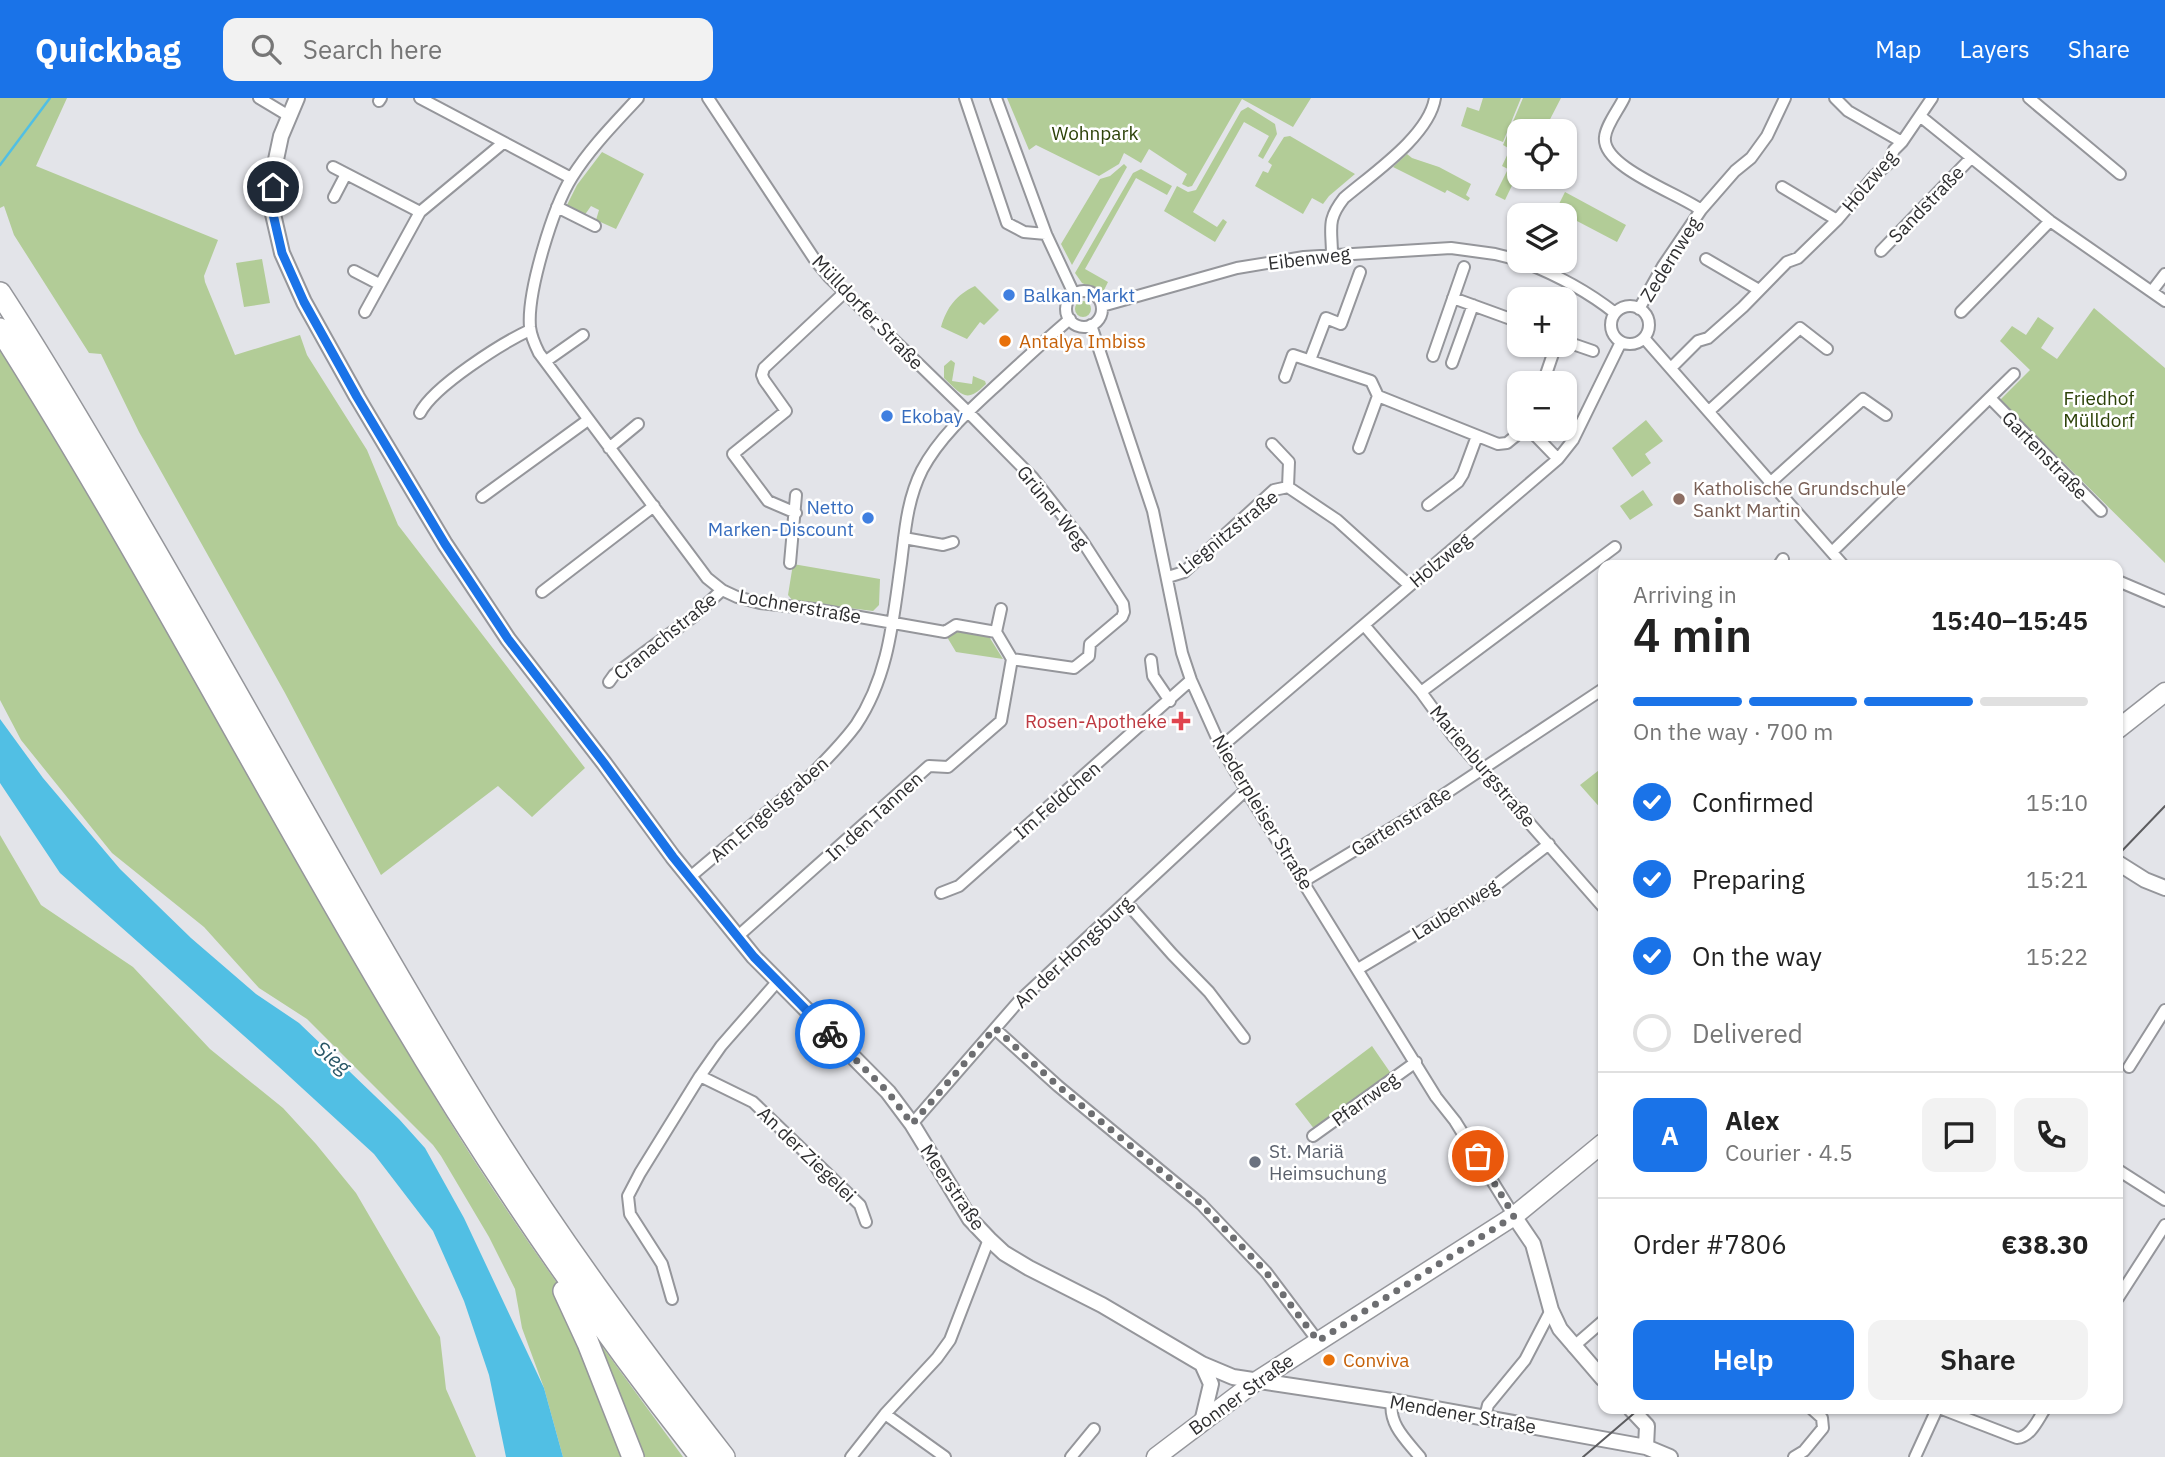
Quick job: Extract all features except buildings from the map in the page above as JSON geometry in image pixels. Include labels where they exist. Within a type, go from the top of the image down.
[{"type":"highway","points":[[0,293],[57,382],[174,582],[336,870],[478,1111],[642,1351],[724,1457]]},
{"type":"highway","points":[[0,329],[95,483],[397,1013],[529,1224],[629,1365],[701,1457]]},
{"type":"highway","points":[[529,1224],[588,1343],[633,1457]]},
{"type":"main road","points":[[2123,725],[2165,692]]},
{"type":"main road","name":"Bonner Straße","points":[[1156,1457],[1255,1382],[1514,1216],[1598,1147]]},
{"type":"street","points":[[258,98],[289,116]]},
{"type":"street","name":"Meerstraße","points":[[297,98],[274,169],[273,214],[282,253],[304,302],[357,397],[445,544],[508,639],[737,937],[777,982],[880,1083],[912,1124],[970,1219],[989,1239],[1004,1253],[1029,1268],[1102,1305],[1202,1364],[1233,1377],[1255,1382]]},
{"type":"street","points":[[420,98],[571,178]]},
{"type":"street","name":"Lochnerstraße","points":[[638,98],[593,148],[571,178],[557,207],[534,284],[530,308],[530,330],[534,342],[588,420],[707,578],[722,590],[760,603],[894,623]]},
{"type":"street","name":"Mülldorfer Straße","points":[[708,98],[815,260],[968,412]]},
{"type":"street","points":[[965,98],[1007,223],[1024,232],[1045,234]]},
{"type":"street","points":[[996,98],[1045,234],[1074,294]]},
{"type":"street","points":[[1332,255],[1330,220],[1335,210],[1343,198],[1424,127],[1435,98]]},
{"type":"street","name":"Zedernweg","points":[[1624,98],[1605,137],[1607,150],[1622,166],[1701,210]]},
{"type":"street","name":"Zedernweg","points":[[1639,309],[1663,266],[1701,210],[1735,171],[1751,158],[1767,136],[1785,98]]},
{"type":"street","name":"Holzweg","points":[[1835,98],[1848,111],[1902,142]]},
{"type":"street","name":"Holzweg","points":[[1671,368],[1698,341],[1708,338],[1787,262],[1798,258],[1836,220],[1888,164],[1894,150],[1932,98]]},
{"type":"street","points":[[2029,98],[2120,174]]},
{"type":"street","name":"Sandstraße","points":[[1920,116],[2050,221],[2165,301]]},
{"type":"street","points":[[365,312],[420,212],[503,143]]},
{"type":"street","name":"Sandstraße","points":[[1881,251],[1971,158]]},
{"type":"street","points":[[333,167],[420,212]]},
{"type":"street","points":[[334,197],[346,174]]},
{"type":"street","name":"Holzweg","points":[[1782,187],[1836,220]]},
{"type":"street","points":[[557,207],[595,226]]},
{"type":"street","points":[[1961,312],[2050,221]]},
{"type":"street","name":"Eibenweg","points":[[1102,306],[1237,268],[1304,257],[1451,248],[1507,257]]},
{"type":"street","points":[[1706,259],[1759,290]]},
{"type":"street","points":[[1433,356],[1464,267]]},
{"type":"street","points":[[354,271],[379,284]]},
{"type":"street","points":[[1310,360],[1326,318],[1342,324],[1360,272]]},
{"type":"street","name":"Eibenweg","points":[[1553,273],[1615,313]]},
{"type":"street","points":[[2152,291],[2165,274]]},
{"type":"street","points":[[1079,291],[1091,292],[1097,295],[1102,306],[1102,315],[1091,326],[1079,326],[1070,319],[1067,303],[1079,291]]},
{"type":"street","points":[[796,513],[768,501],[733,454],[786,411],[764,380],[764,368],[845,292]]},
{"type":"street","points":[[1453,298],[1507,318]]},
{"type":"street","points":[[1452,363],[1473,305]]},
{"type":"street","points":[[1626,306],[1639,309],[1648,320],[1649,327],[1644,338],[1632,344],[1621,342],[1611,329],[1615,313],[1626,306]]},
{"type":"street","name":"Am Engelsgraben","points":[[690,877],[788,797],[828,759],[857,723],[880,677],[894,623],[907,510],[931,454],[968,412],[1070,319]]},
{"type":"street","name":"Niederpleiser Straße","points":[[1091,326],[1153,511],[1182,653],[1222,747],[1436,1097],[1493,1179],[1514,1216]]},
{"type":"street","points":[[1709,411],[1800,328],[1827,349]]},
{"type":"street","points":[[420,413],[426,402],[450,383],[509,339],[530,330]]},
{"type":"street","points":[[545,361],[583,335]]},
{"type":"street","points":[[1644,338],[1839,560]]},
{"type":"street","name":"Holzweg","points":[[1222,747],[1559,459],[1573,440],[1621,342]]},
{"type":"street","points":[[1577,345],[1593,351]]},
{"type":"street","points":[[1285,377],[1293,355],[1371,381],[1378,396],[1478,436],[1503,444],[1508,441]]},
{"type":"street","name":"Gartenstraße","points":[[1832,552],[2014,374]]},
{"type":"street","points":[[1359,448],[1378,396]]},
{"type":"street","name":"Gartenstraße","points":[[1990,398],[2101,511]]},
{"type":"street","points":[[1771,482],[1863,399],[1886,415]]},
{"type":"street","name":"Grüner Weg","points":[[968,412],[1032,478],[1081,539],[1123,604],[1122,617],[1090,644],[1089,656],[1074,668],[1012,659]]},
{"type":"street","points":[[482,497],[588,420]]},
{"type":"street","points":[[609,448],[638,424]]},
{"type":"street","points":[[1428,505],[1458,482],[1478,436]]},
{"type":"street","points":[[1540,441],[1559,459]]},
{"type":"street","points":[[1272,444],[1289,462],[1288,487],[1337,520],[1409,585]]},
{"type":"street","name":"Liegnitzstraße","points":[[1168,577],[1184,572],[1274,490],[1288,487]]},
{"type":"street","points":[[790,564],[796,495]]},
{"type":"street","points":[[542,592],[654,506]]},
{"type":"street","points":[[904,538],[943,545],[953,542]]},
{"type":"street","points":[[1421,692],[1615,547]]},
{"type":"street","points":[[2123,583],[2165,601]]},
{"type":"street","name":"Cranachstraße","points":[[609,682],[614,675],[701,610],[722,590]]},
{"type":"street","points":[[1001,609],[996,632],[1012,659]]},
{"type":"street","points":[[894,623],[945,632],[957,625],[996,632]]},
{"type":"street","name":"Marienburgstraße","points":[[1364,625],[1421,692],[1453,736],[1598,901]]},
{"type":"street","name":"In den Tannen","points":[[737,937],[929,766],[948,767],[1000,720],[1012,659]]},
{"type":"street","points":[[1151,660],[1153,676],[1170,701]]},
{"type":"street","name":"Im Feldchen","points":[[941,893],[959,887],[1192,680]]},
{"type":"street","name":"Gartenstraße","points":[[1304,881],[1484,769],[1598,692]]},
{"type":"street","name":"An der Hongsburg","points":[[912,1124],[995,1028],[1056,965],[1246,790]]},
{"type":"street","name":"Laubenweg","points":[[1358,969],[1490,890],[1549,844]]},
{"type":"street","points":[[2123,866],[2145,880],[2165,888]]},
{"type":"street","points":[[1126,902],[1209,992],[1244,1038]]},
{"type":"street","points":[[672,1299],[662,1264],[630,1214],[628,1196],[700,1076],[721,1046],[777,982]]},
{"type":"street","points":[[2129,1067],[2165,1010]]},
{"type":"street","points":[[995,1028],[1058,1086],[1201,1204],[1258,1263],[1318,1341]]},
{"type":"street","name":"Pfarrweg","points":[[1313,1136],[1416,1062]]},
{"type":"street","name":"An der Ziegelei","points":[[700,1076],[753,1102],[860,1205],[866,1222]]},
{"type":"street","points":[[2123,1173],[2165,1200]]},
{"type":"street","points":[[1514,1216],[1533,1244],[1551,1310],[1560,1329],[1598,1374]]},
{"type":"street","points":[[2123,1290],[2165,1225]]},
{"type":"street","points":[[851,1457],[950,1340],[989,1239]]},
{"type":"street","points":[[1485,1417],[1488,1405],[1525,1360],[1551,1310]]},
{"type":"street","points":[[1573,1347],[1598,1325]]},
{"type":"street","points":[[1202,1364],[1210,1384],[1202,1422]]},
{"type":"street","name":"Mendener Straße","points":[[1255,1382],[1280,1382],[1485,1417],[1646,1447],[1670,1457]]},
{"type":"street","points":[[1392,1401],[1392,1420],[1420,1457]]},
{"type":"street","points":[[886,1414],[945,1457]]},
{"type":"street","points":[[1636,1414],[1647,1426],[1646,1447]]},
{"type":"street","points":[[1794,1457],[1804,1451],[1822,1428],[1822,1418],[1818,1414]]},
{"type":"street","points":[[1915,1457],[1937,1414]]},
{"type":"street","points":[[1953,1414],[2017,1438],[2024,1437],[2041,1414]]},
{"type":"street","points":[[1071,1457],[1094,1429]]},
{"type":"green space","points":[[0,98],[67,98],[36,166],[218,240],[204,276],[235,355],[300,335],[307,355],[367,450],[398,525],[585,768],[532,817],[498,786],[381,875],[285,693],[139,432],[101,354],[89,353],[14,235],[4,206],[0,208]]},
{"type":"green space","name":"Wohnpark","points":[[1007,98],[1311,98],[1293,127],[1242,99],[1192,186],[1188,187],[1182,184],[1187,174],[1149,149],[1141,163],[1124,153],[1119,164],[1099,176],[1036,145],[1029,150]]},
{"type":"green space","points":[[1483,98],[1521,98],[1512,119],[1507,119],[1507,132],[1503,142],[1461,126],[1467,107],[1479,111]]},
{"type":"green space","points":[[1523,98],[1561,98],[1550,119],[1514,119]]},
{"type":"green space","points":[[1248,107],[1275,124],[1277,134],[1263,159],[1258,156],[1269,136],[1244,122],[1193,212],[1217,227],[1223,219],[1227,222],[1215,242],[1164,211],[1177,186],[1188,192],[1196,190],[1241,111]]},
{"type":"green space","points":[[1290,136],[1355,174],[1323,204],[1312,198],[1303,214],[1255,186],[1263,171],[1268,173],[1272,165],[1268,162],[1284,137]]},
{"type":"green space","points":[[602,152],[644,174],[616,229],[596,220],[599,210],[591,206],[584,216],[567,205],[577,185]]},
{"type":"green space","points":[[1407,154],[1471,184],[1466,195],[1470,198],[1468,201],[1447,190],[1445,193],[1393,167]]},
{"type":"green space","points":[[1507,155],[1507,168],[1502,166]]},
{"type":"green space","points":[[1124,164],[1127,167],[1072,265],[1061,244],[1100,179],[1110,176]]},
{"type":"green space","points":[[1141,169],[1172,186],[1167,195],[1136,178],[1085,269],[1108,282],[1103,292],[1082,283],[1075,273],[1133,173]]},
{"type":"green space","points":[[1507,171],[1507,189],[1510,189],[1505,200],[1495,195]]},
{"type":"green space","points":[[1565,192],[1626,225],[1617,242],[1577,221],[1577,203],[1560,203]]},
{"type":"green space","points":[[262,259],[270,303],[244,307],[236,263]]},
{"type":"green space","points":[[975,286],[999,310],[984,325],[980,322],[967,339],[941,327],[953,302]]},
{"type":"green space","points":[[1083,301],[1089,303],[1089,315],[1083,317],[1077,315],[1075,309],[1077,303]]},
{"type":"green space","name":"Friedhof Mülldorf","points":[[2094,308],[2165,368],[2165,563],[2000,400],[2030,370],[2000,341],[2012,326],[2026,335],[2038,317],[2054,328],[2041,348],[2057,359]]},
{"type":"green space","points":[[0,348],[167,629],[327,914],[437,1101],[525,1238],[683,1457],[563,1457],[544,1388],[522,1328],[515,1289],[489,1237],[433,1145],[307,1019],[259,988],[204,927],[112,853],[21,740],[0,700]]},
{"type":"green space","points":[[951,360],[955,363],[952,381],[972,384],[973,376],[986,384],[974,394],[960,393],[944,378],[944,366]]},
{"type":"green space","points":[[1646,420],[1663,441],[1645,454],[1651,463],[1632,477],[1612,448]]},
{"type":"green space","points":[[1643,490],[1653,505],[1630,520],[1620,506]]},
{"type":"green space","points":[[793,564],[880,579],[879,605],[873,611],[793,601],[788,595]]},
{"type":"green space","points":[[958,631],[988,635],[1003,659],[956,652],[947,637]]},
{"type":"green space","points":[[1598,771],[1598,805],[1580,785]]},
{"type":"green space","points":[[0,835],[41,905],[133,967],[210,1049],[283,1108],[356,1193],[440,1337],[446,1389],[476,1457],[0,1457]]},
{"type":"green space","points":[[1372,1046],[1392,1075],[1315,1130],[1295,1104]]},
{"type":"water","name":"Sieg","points":[[0,719],[43,778],[120,869],[191,938],[256,994],[299,1023],[399,1119],[425,1148],[464,1218],[544,1388],[563,1457],[506,1457],[489,1375],[464,1301],[433,1231],[374,1154],[60,873],[0,783]]},
{"type":"waterway","points":[[0,165],[50,98]]},
{"type":"tram line","points":[[2123,850],[2165,806]]},
{"type":"tram line","points":[[1583,1457],[1633,1414]]},
{"type":"way so far","points":[[830,1034],[888,1092],[912,1124],[995,1028],[1058,1086],[1201,1204],[1243,1245],[1318,1341],[1514,1216],[1478,1156]]},
{"type":"place","name":"Balkan Markt","points":[[1009,295]]},
{"type":"place","name":"Antalya Imbiss","points":[[1005,341]]},
{"type":"place","name":"Ekobay","points":[[887,416]]},
{"type":"place","name":"Katholische Grundschule Sankt Martin","points":[[1679,499]]},
{"type":"place","name":"Netto Marken-Discount","points":[[868,518]]},
{"type":"place","name":"Rosen-Apotheke","points":[[1181,721]]},
{"type":"place","name":"St. Mariä Heimsuchung","points":[[1255,1162]]},
{"type":"place","name":"Conviva","points":[[1329,1360]]},
{"type":"route","points":[[273,187],[273,214],[282,253],[304,302],[445,544],[508,639],[673,857],[754,957],[830,1034]]}]
